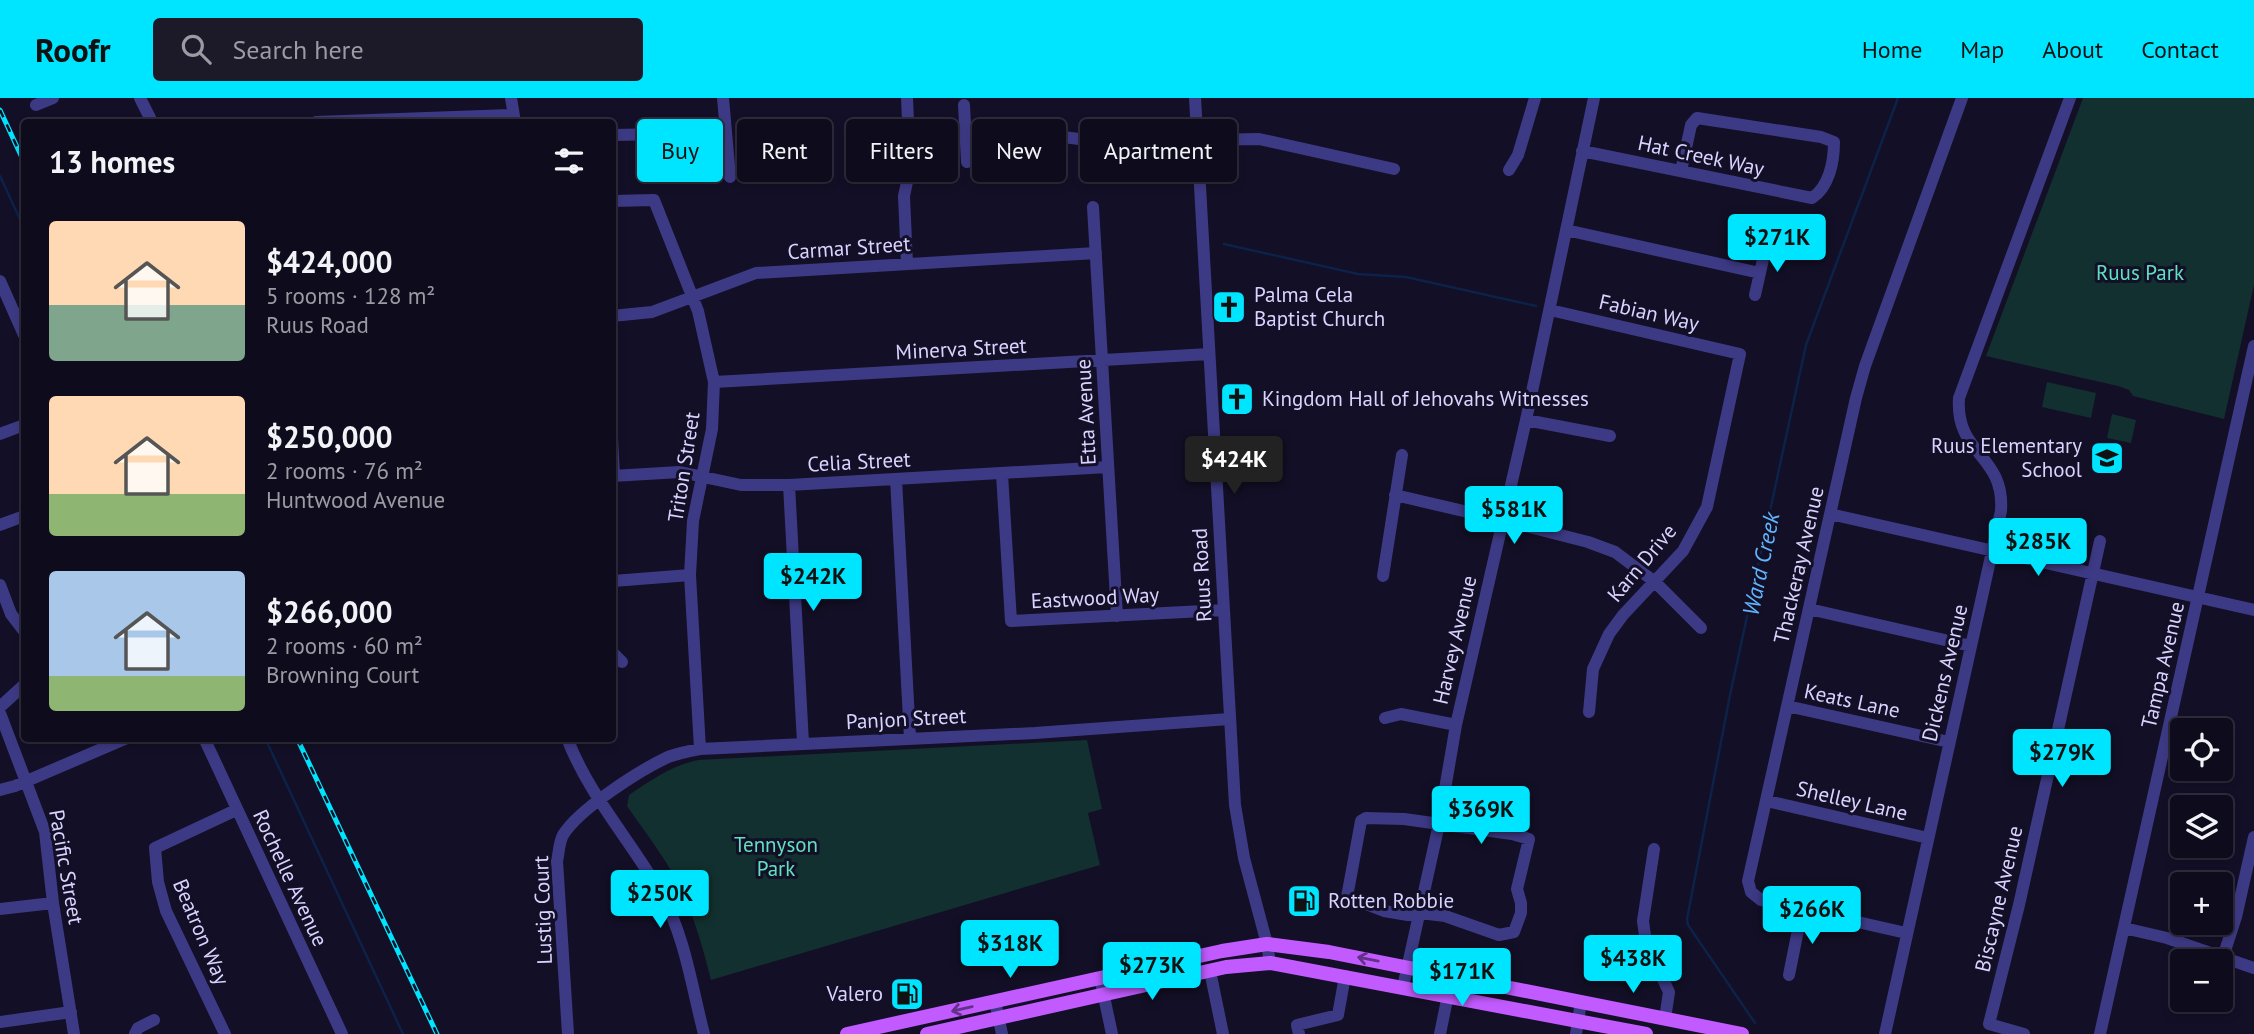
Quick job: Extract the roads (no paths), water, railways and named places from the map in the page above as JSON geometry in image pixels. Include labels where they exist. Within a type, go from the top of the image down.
[{"type":"main road","points":[[847,1034],[873,1031],[1222,951],[1268,944],[1316,949],[1742,1034]]},
{"type":"main road","points":[[927,1034],[1226,967],[1270,963],[1403,987],[1577,1028],[1646,1034]]},
{"type":"street","points":[[36,105],[53,98]]},
{"type":"street","points":[[140,98],[150,119]]},
{"type":"street","points":[[511,98],[514,119]]},
{"type":"street","points":[[723,98],[730,177]]},
{"type":"street","points":[[907,98],[908,119]]},
{"type":"street","name":"Ruus Road","points":[[1195,98],[1196,119]]},
{"type":"street","points":[[1509,170],[1518,155],[1535,98]]},
{"type":"street","name":"Harvey Avenue","points":[[1403,987],[1439,824],[1456,725],[1526,420],[1594,98]]},
{"type":"street","name":"Thackeray Avenue","points":[[1906,933],[1761,900],[1751,892],[1748,881],[1865,366],[1962,98]]},
{"type":"street","name":"Dickens Avenue","points":[[1885,1034],[2001,512],[2002,494],[1997,478],[1968,441],[1961,427],[1959,398],[2070,98]]},
{"type":"street","points":[[964,106],[967,162]]},
{"type":"street","name":"Hat Creek Way","points":[[1582,151],[1681,172],[1812,198],[1820,192],[1834,160],[1834,142],[1821,137],[1697,118],[1691,125],[1681,172]]},
{"type":"street","points":[[616,135],[668,134],[725,122]]},
{"type":"street","points":[[958,136],[965,136]]},
{"type":"street","points":[[1237,139],[1259,139],[1394,169]]},
{"type":"street","points":[[907,182],[904,196],[907,264]]},
{"type":"street","name":"Ruus Road","points":[[1199,182],[1235,805],[1244,858],[1268,944],[1270,963]]},
{"type":"street","name":"Triton Street","points":[[616,201],[654,200],[698,312],[714,382],[712,429],[693,521],[690,575],[700,749]]},
{"type":"street","name":"Etta Avenue","points":[[1093,207],[1117,616]]},
{"type":"street","points":[[1566,230],[1760,273]]},
{"type":"street","points":[[1755,295],[1766,246]]},
{"type":"street","name":"Carmar Street","points":[[616,316],[652,312],[756,273],[1096,253]]},
{"type":"street","points":[[0,281],[21,328]]},
{"type":"street","name":"Fabian Way","points":[[1550,310],[1740,354]]},
{"type":"street","name":"Tampa Avenue","points":[[2100,1034],[2254,346]]},
{"type":"street","name":"Minerva Street","points":[[714,382],[1209,354]]},
{"type":"street","name":"Karn Drive","points":[[1589,712],[1593,669],[1609,634],[1623,615],[1684,551],[1707,507],[1740,354]]},
{"type":"street","points":[[1526,420],[1610,436]]},
{"type":"street","points":[[0,434],[21,426]]},
{"type":"street","points":[[1383,576],[1402,455]]},
{"type":"street","name":"Celia Street","points":[[616,476],[680,472],[741,485],[789,485],[1108,467]]},
{"type":"street","name":"Eastwood Way","points":[[1002,474],[1011,621],[1223,610]]},
{"type":"street","points":[[896,479],[910,738]]},
{"type":"street","points":[[789,485],[803,743]]},
{"type":"street","points":[[1395,495],[1588,542],[1615,552],[1655,582],[1701,628]]},
{"type":"street","points":[[1830,514],[2254,610]]},
{"type":"street","points":[[0,526],[21,517]]},
{"type":"street","name":"Biscayne Avenue","points":[[2024,1034],[1989,1024],[2019,905],[2100,541]]},
{"type":"street","points":[[616,581],[690,575]]},
{"type":"street","points":[[0,585],[11,614],[21,627]]},
{"type":"street","points":[[1809,609],[1971,646]]},
{"type":"street","points":[[616,656],[622,662]]},
{"type":"street","points":[[0,707],[21,688]]},
{"type":"street","name":"Keats Lane","points":[[1787,706],[1950,742]]},
{"type":"street","name":"Pacific Street","points":[[0,713],[45,832],[53,903],[74,1034]]},
{"type":"street","points":[[1385,718],[1401,714],[1456,725]]},
{"type":"street","name":"Panjon Street","points":[[599,801],[667,758],[700,749],[1054,732],[1229,719]]},
{"type":"street","points":[[0,790],[117,742]]},
{"type":"street","name":"Rochelle Avenue","points":[[206,742],[342,1034]]},
{"type":"street","points":[[569,742],[599,801],[644,865],[676,925],[704,1034]]},
{"type":"street","name":"Lustig Court","points":[[568,1034],[557,861],[562,836],[581,814],[599,801]]},
{"type":"street","name":"Shelley Lane","points":[[1767,801],[1928,838]]},
{"type":"street","name":"Beatron Way","points":[[225,1034],[166,911],[158,882],[155,848],[236,810]]},
{"type":"street","points":[[1367,818],[1380,818],[1439,824],[1512,834],[1529,839],[1517,890],[1521,913],[1514,932],[1499,935],[1445,916],[1384,911],[1347,897],[1362,821],[1367,818]]},
{"type":"street","points":[[2226,949],[2236,917],[2254,837]]},
{"type":"street","points":[[1654,849],[1643,920],[1646,943],[1669,992],[1665,1019]]},
{"type":"street","points":[[0,909],[53,903]]},
{"type":"street","points":[[1789,975],[1802,910]]},
{"type":"street","points":[[2124,928],[2199,949]]},
{"type":"street","points":[[2233,961],[2254,968]]},
{"type":"street","points":[[1210,971],[1223,1034]]},
{"type":"street","points":[[1440,1034],[1452,975]]},
{"type":"street","points":[[1299,1034],[1297,1025],[1338,1014],[1345,976]]},
{"type":"street","points":[[1100,978],[1112,1034]]},
{"type":"street","points":[[995,1001],[1002,1034]]},
{"type":"street","points":[[1577,1028],[1581,1002]]},
{"type":"street","points":[[0,1022],[71,1012]]},
{"type":"street","points":[[135,1034],[138,1028],[154,1020]]},
{"type":"waterway","name":"Ward Creek","points":[[1755,1023],[1688,925],[1687,919],[1730,695],[1806,345],[1898,98]]},
{"type":"waterway","points":[[0,176],[21,222]]},
{"type":"waterway","points":[[1224,244],[1358,274],[1406,277],[1536,306]]},
{"type":"waterway","points":[[267,742],[403,1034]]},
{"type":"railway","points":[[0,110],[21,156]]},
{"type":"railway","points":[[299,742],[437,1034]]},
{"type":"place","name":"Palma Cela Baptist Church","points":[[1229,307]]},
{"type":"place","name":"Kingdom Hall of Jehovahs Witnesses","points":[[1237,399]]},
{"type":"place","name":"Ruus Elementary School","points":[[2107,458]]},
{"type":"place","name":"Rotten Robbie","points":[[1304,901]]},
{"type":"place","name":"Valero","points":[[907,994]]},
{"type":"park label","name":"Ruus Park","points":[[2140,273]]},
{"type":"park label","name":"Tennyson Park","points":[[776,857]]}]
